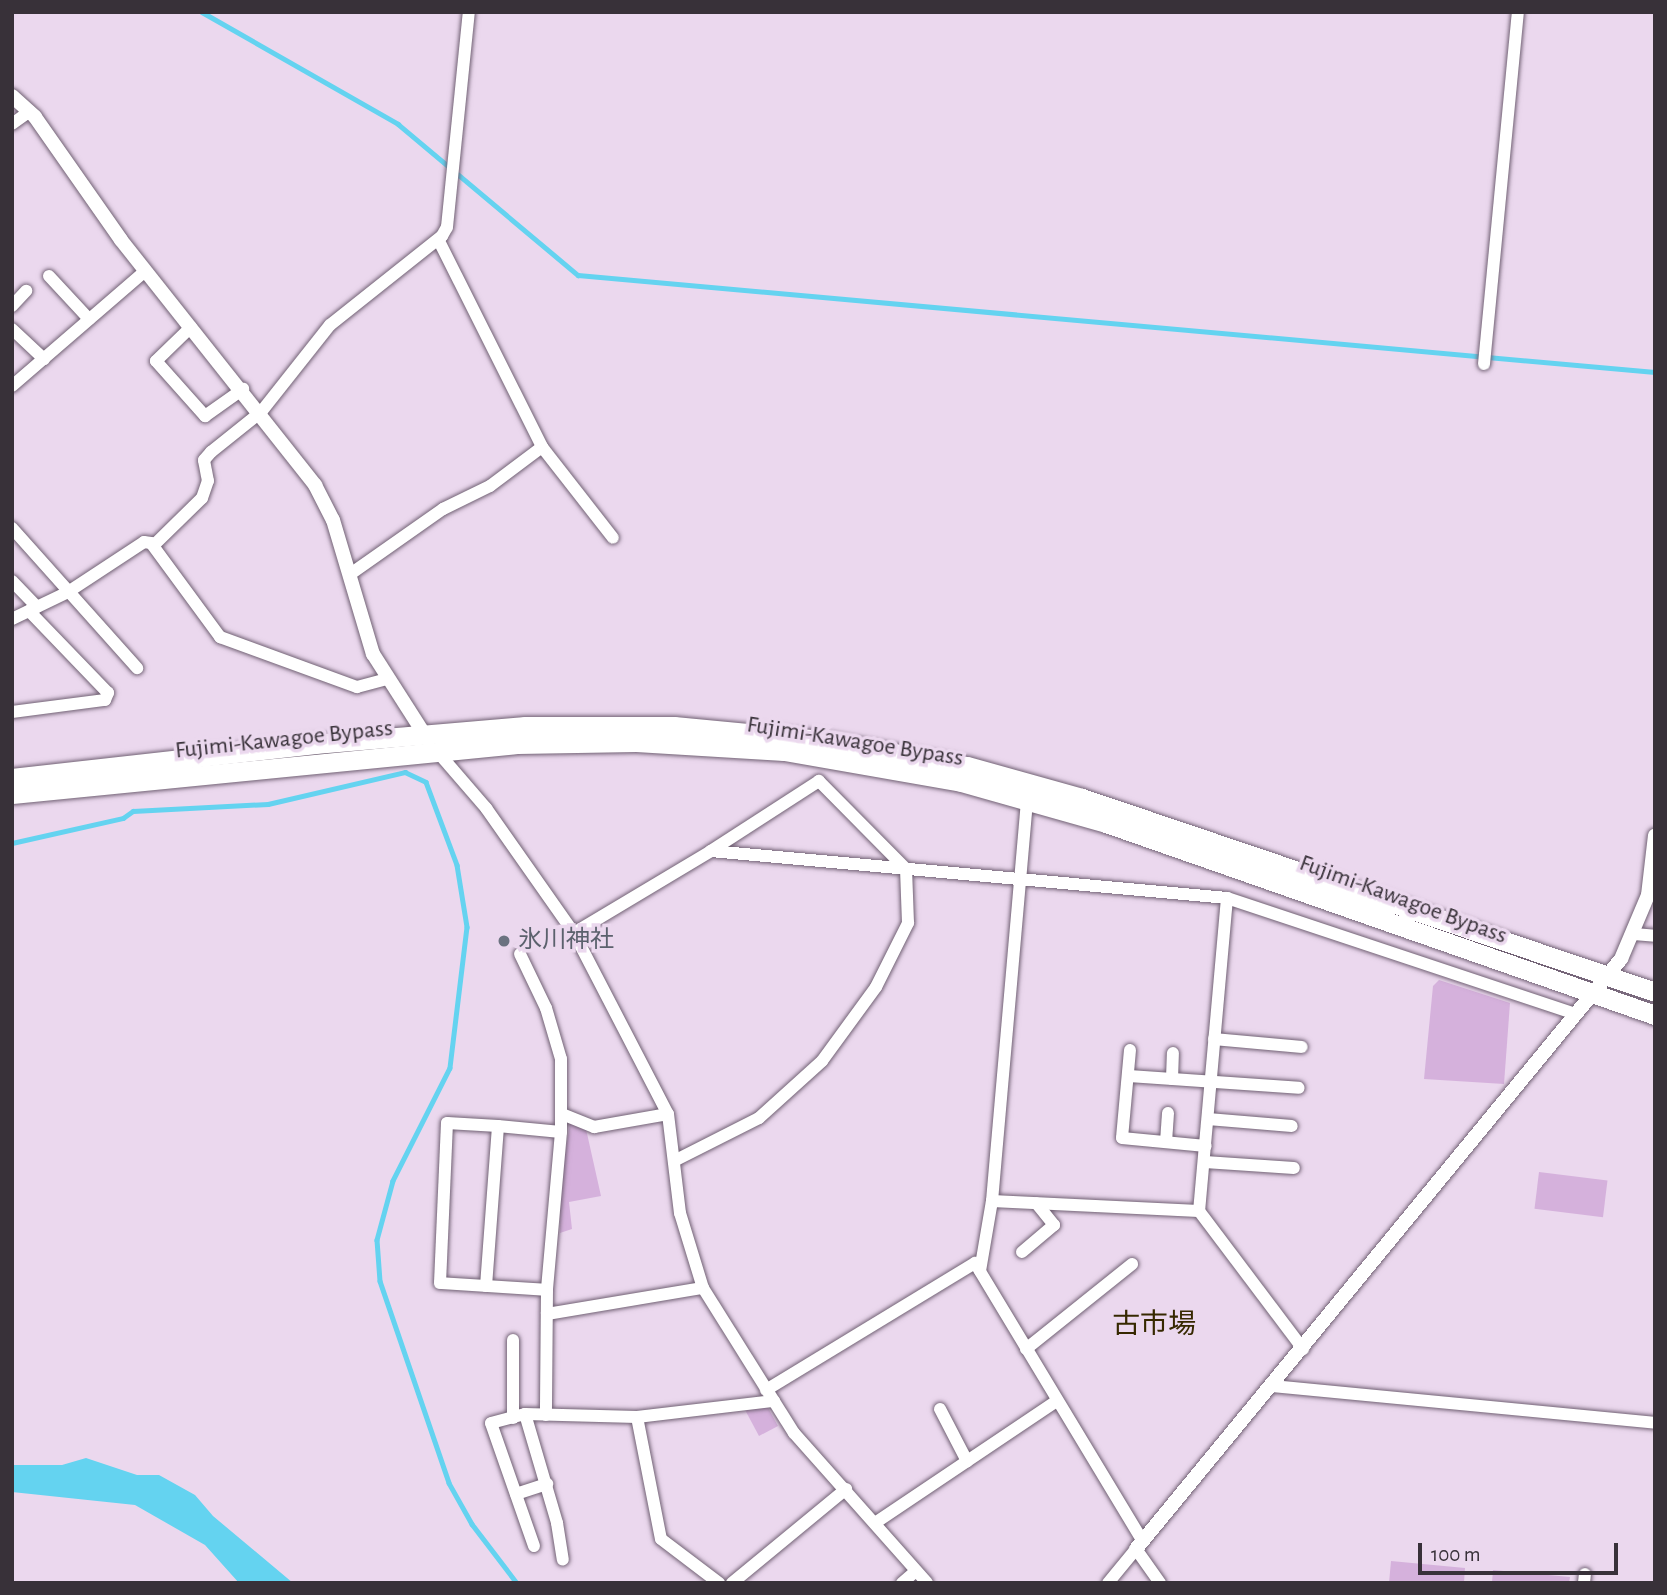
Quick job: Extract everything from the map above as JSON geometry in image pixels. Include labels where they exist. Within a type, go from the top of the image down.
[{"type":"highway","name":"Fujimi-Kawagoe Bypass","points":[[12,794],[555,725],[674,726],[822,740],[927,758],[1029,782],[1167,825],[1655,992]]},
{"type":"highway","name":"Fujimi-Kawagoe Bypass","points":[[12,778],[430,742],[726,746],[874,765],[1027,799],[1181,847],[1655,1015]]},
{"type":"street","points":[[154,545],[202,498],[208,481],[204,460],[261,412],[330,326],[439,241],[447,228],[469,12]]},
{"type":"street","points":[[1485,364],[1518,12]]},
{"type":"street","points":[[12,96],[30,111],[145,271],[261,412],[326,503],[366,635],[387,679],[430,742],[486,808],[574,933],[667,1114],[680,1213],[703,1288],[794,1433],[927,1583]]},
{"type":"street","points":[[12,124],[30,111]]},
{"type":"street","points":[[439,241],[542,447],[613,538]]},
{"type":"street","points":[[12,386],[145,271]]},
{"type":"street","points":[[49,276],[89,319]]},
{"type":"street","points":[[12,306],[26,291]]},
{"type":"street","points":[[191,327],[156,361],[205,416],[243,389]]},
{"type":"street","points":[[12,329],[44,359]]},
{"type":"street","points":[[349,575],[443,509],[490,486],[542,447]]},
{"type":"street","points":[[12,528],[137,668]]},
{"type":"street","points":[[12,619],[68,592],[144,542],[154,545],[220,637],[357,687],[387,679]]},
{"type":"street","points":[[12,581],[33,609],[108,693],[105,700],[12,712]]},
{"type":"street","points":[[574,933],[711,851],[819,781],[906,869],[908,923],[895,954],[822,1061],[759,1118],[674,1161]]},
{"type":"street","points":[[979,1271],[992,1201],[1027,799]]},
{"type":"street","points":[[1108,1583],[1608,975],[1634,934],[1648,894],[1655,835]]},
{"type":"street","points":[[711,851],[1227,898],[1575,1014]]},
{"type":"street","points":[[1227,898],[1199,1211],[1303,1349]]},
{"type":"street","points":[[1634,934],[1655,936]]},
{"type":"street","points":[[520,954],[546,1008],[561,1059],[562,1132],[547,1290],[546,1415]]},
{"type":"street","points":[[1214,1039],[1301,1047]]},
{"type":"street","points":[[1130,1050],[1122,1138],[1206,1146]]},
{"type":"street","points":[[1172,1079],[1173,1053]]},
{"type":"street","points":[[1129,1076],[1299,1088]]},
{"type":"street","points":[[1166,1142],[1168,1113]]},
{"type":"street","points":[[562,1114],[594,1127],[667,1114]]},
{"type":"street","points":[[1208,1119],[1292,1126]]},
{"type":"street","points":[[547,1290],[440,1283],[447,1123],[562,1132]]},
{"type":"street","points":[[486,1286],[498,1126]]},
{"type":"street","points":[[1205,1162],[1294,1168]]},
{"type":"street","points":[[992,1201],[1199,1211]]},
{"type":"street","points":[[1022,1252],[1054,1225],[1036,1203]]},
{"type":"street","points":[[766,1390],[975,1264],[1160,1583]]},
{"type":"street","points":[[1026,1349],[1132,1264]]},
{"type":"street","points":[[547,1314],[703,1288]]},
{"type":"street","points":[[513,1340],[519,1416],[547,1484],[563,1559]]},
{"type":"street","points":[[1273,1385],[1655,1423]]},
{"type":"street","points":[[534,1546],[491,1423],[519,1416],[637,1417],[774,1402]]},
{"type":"street","points":[[875,1523],[1055,1402]]},
{"type":"street","points":[[940,1409],[967,1461]]},
{"type":"street","points":[[637,1417],[660,1539],[719,1583]]},
{"type":"street","points":[[516,1494],[547,1484]]},
{"type":"street","points":[[732,1583],[846,1489]]},
{"type":"street","points":[[902,1583],[916,1571]]},
{"type":"shaded area","points":[[1439,980],[1510,1003],[1504,1084],[1424,1079],[1433,986]]},
{"type":"shaded area","points":[[570,1123],[586,1129],[601,1196],[569,1202],[572,1229],[560,1233],[560,1187]]},
{"type":"shaded area","points":[[1539,1172],[1607,1180],[1603,1217],[1534,1209]]},
{"type":"shaded area","points":[[767,1406],[778,1426],[759,1436],[744,1408]]},
{"type":"shaded area","points":[[1391,1561],[1465,1568],[1464,1583],[1389,1583]]},
{"type":"shaded area","points":[[1493,1570],[1570,1577],[1569,1583],[1492,1583]]},
{"type":"water","points":[[86,1458],[137,1475],[159,1475],[195,1495],[213,1516],[293,1583],[239,1583],[205,1545],[135,1505],[12,1492],[12,1465],[62,1465]]},
{"type":"waterway","points":[[202,12],[398,124],[578,275],[1655,372]]},
{"type":"waterway","points":[[12,843],[123,818],[133,811],[268,804],[405,772],[426,782],[457,865],[467,927],[450,1068],[393,1181],[377,1240],[380,1281],[449,1483],[472,1524],[517,1583]]},
{"type":"place","name":"氷川神社","points":[[504,941]]},
{"type":"district","name":"古市場","points":[[1154,1325]]}]
